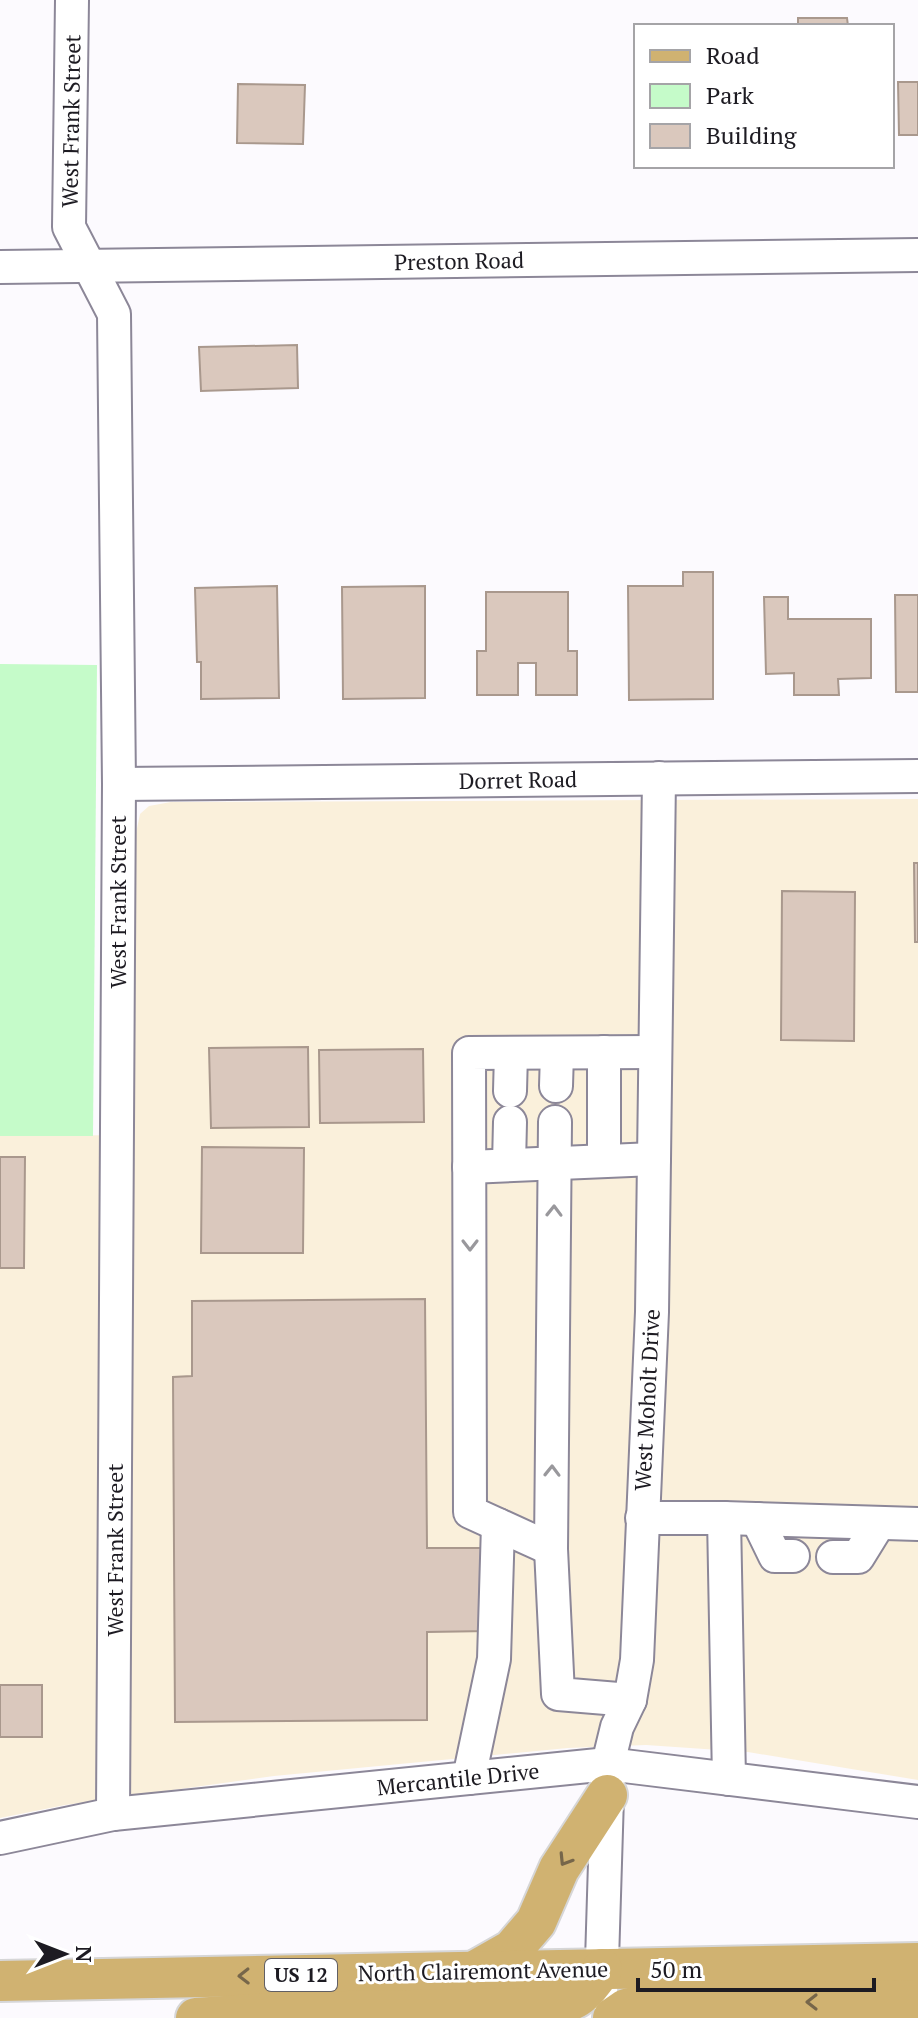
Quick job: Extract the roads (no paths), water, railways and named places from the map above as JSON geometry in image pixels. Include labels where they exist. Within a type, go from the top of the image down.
[{"type":"main road","points":[[475,1971],[512,1950],[536,1922],[559,1869],[608,1779]]},
{"type":"main road","name":"North Clairemont Avenue","points":[[0,1981],[918,1963]]},
{"type":"main road","points":[[196,2018],[282,2012],[541,2008],[583,1996],[602,1969]]},
{"type":"main road","points":[[613,2018],[626,2009],[647,2004],[918,2000]]},
{"type":"street","name":"West Frank Street","points":[[72,0],[69,227],[114,314],[119,784],[113,1814]]},
{"type":"street","name":"Preston Road","points":[[0,267],[918,255]]},
{"type":"street","name":"Dorret Road","points":[[119,784],[918,776]]},
{"type":"street","name":"West Moholt Drive","points":[[600,2018],[608,1779],[617,1727],[630,1700],[637,1660],[652,1312],[659,778]]},
{"type":"street","points":[[604,1052],[604,1161]]},
{"type":"street","points":[[551,1549],[470,1512],[469,1053],[655,1052]]},
{"type":"street","points":[[509,1164],[511,1053]]},
{"type":"street","points":[[556,1086],[557,1053]]},
{"type":"street","points":[[555,1122],[551,1549],[558,1694],[630,1700]]},
{"type":"street","points":[[469,1167],[654,1159]]},
{"type":"street","points":[[642,1518],[918,1524]]},
{"type":"street","points":[[724,1518],[729,1779]]},
{"type":"street","points":[[757,1519],[775,1556],[793,1556]]},
{"type":"street","points":[[833,1557],[858,1557],[879,1523]]},
{"type":"street","points":[[469,1778],[494,1659],[498,1525]]},
{"type":"street","name":"Mercantile Drive","points":[[0,1838],[113,1814],[469,1778],[729,1779],[918,1802]]}]
